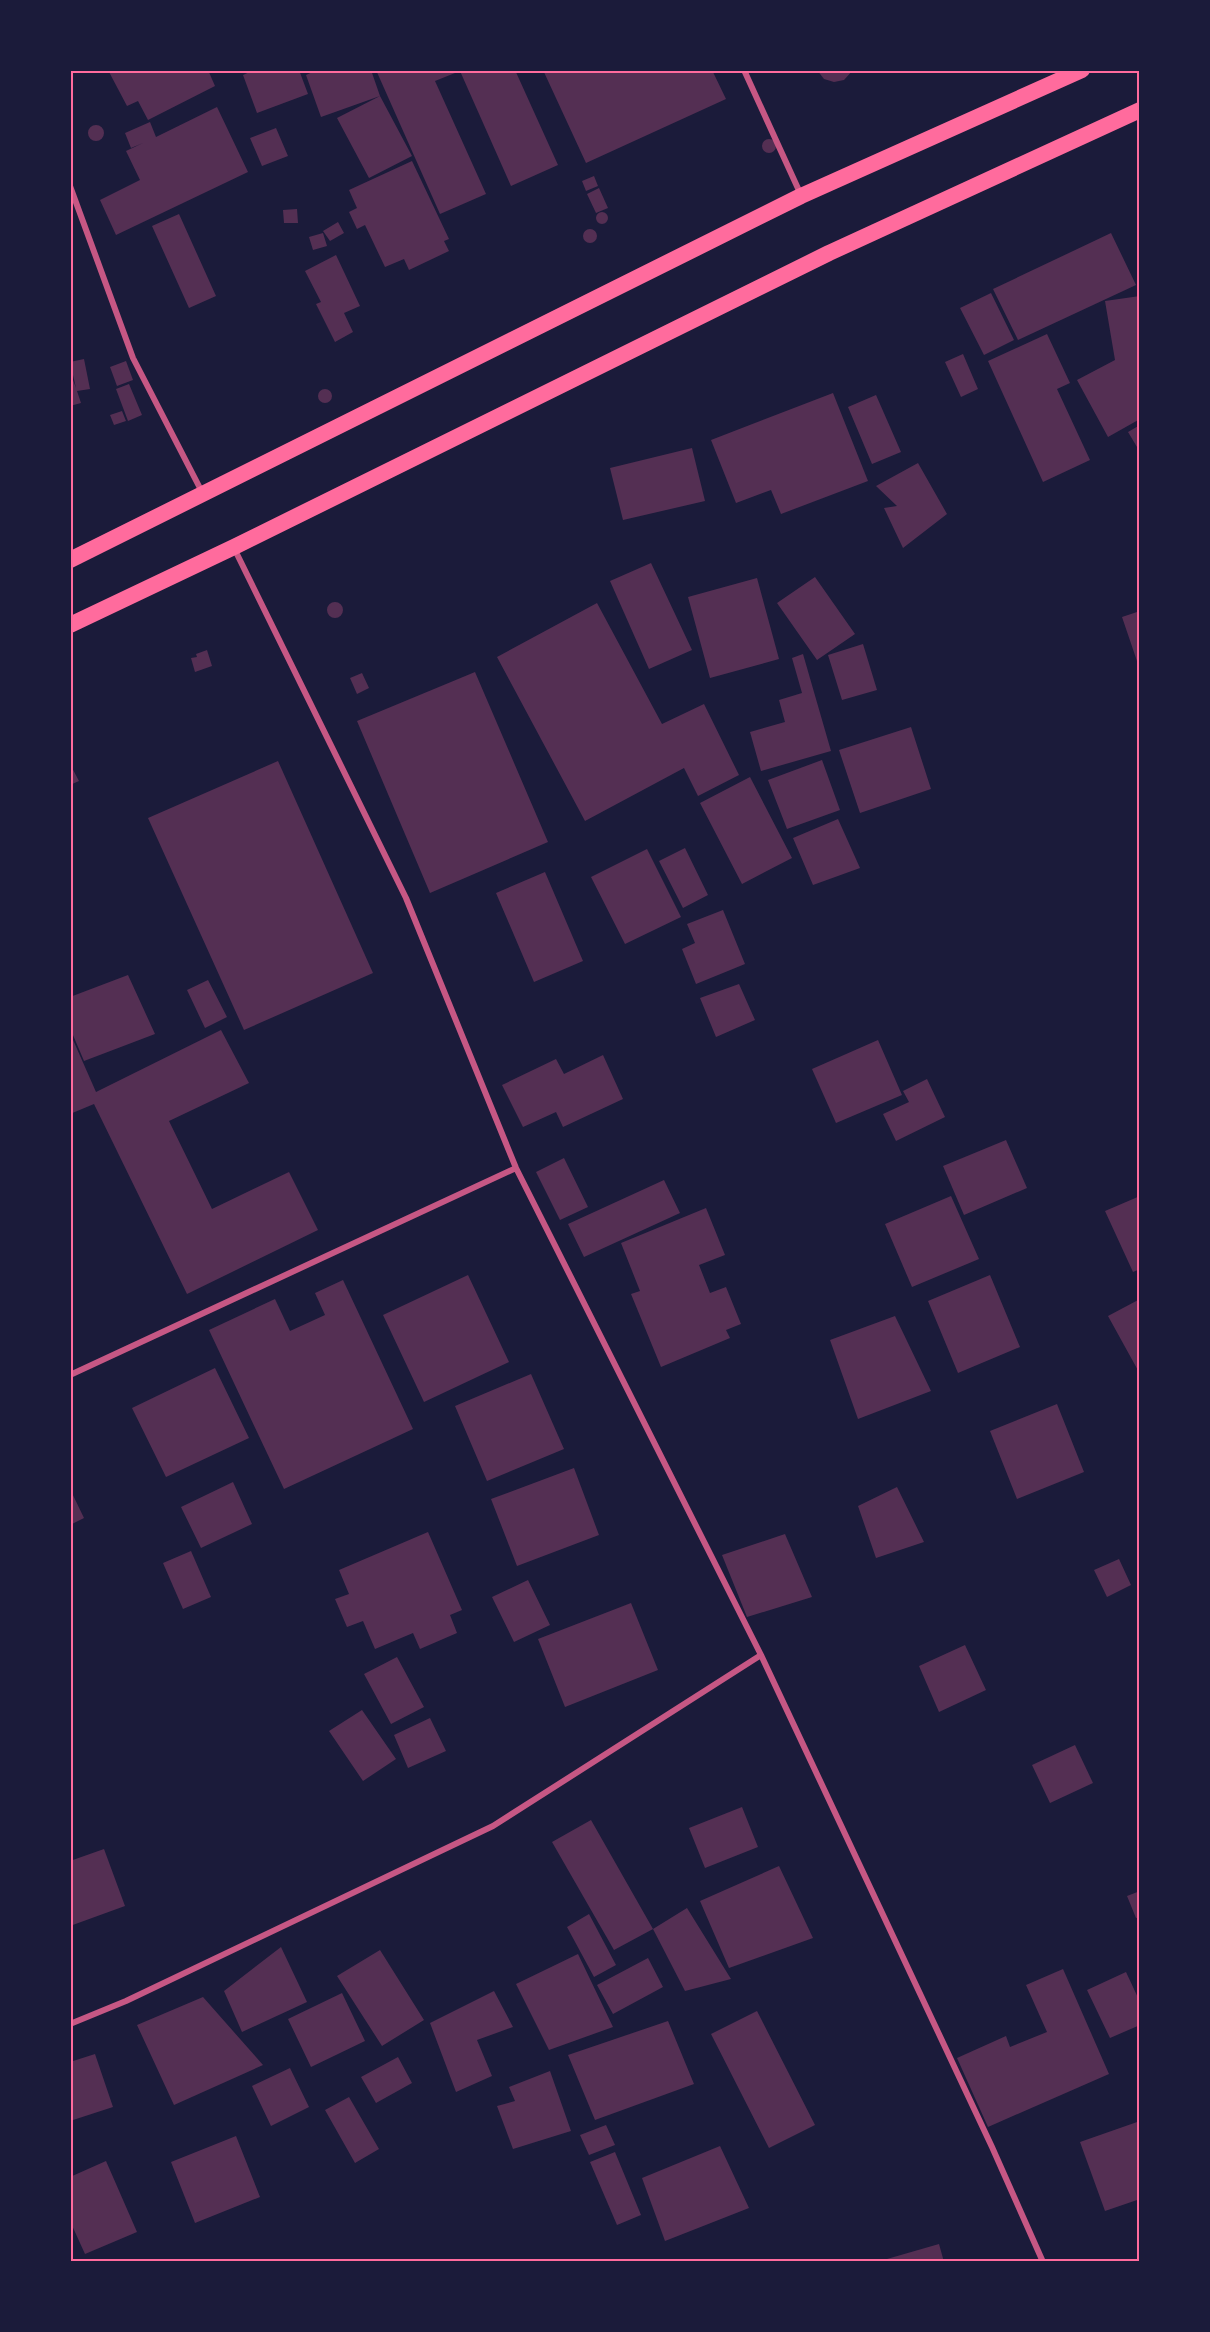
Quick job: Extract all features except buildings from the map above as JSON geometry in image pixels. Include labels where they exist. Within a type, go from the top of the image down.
[{"type":"highway","points":[[70,560],[801,196],[1082,70]]},
{"type":"highway","points":[[70,626],[829,253],[1140,110]]},
{"type":"street","points":[[744,70],[801,196]]},
{"type":"street","points":[[70,186],[133,358],[203,494]]},
{"type":"street","points":[[234,547],[406,898],[516,1168],[761,1655],[992,2147],[1043,2262]]},
{"type":"street","points":[[70,1376],[516,1168]]},
{"type":"street","points":[[70,2024],[126,2001],[493,1826],[761,1655]]}]
